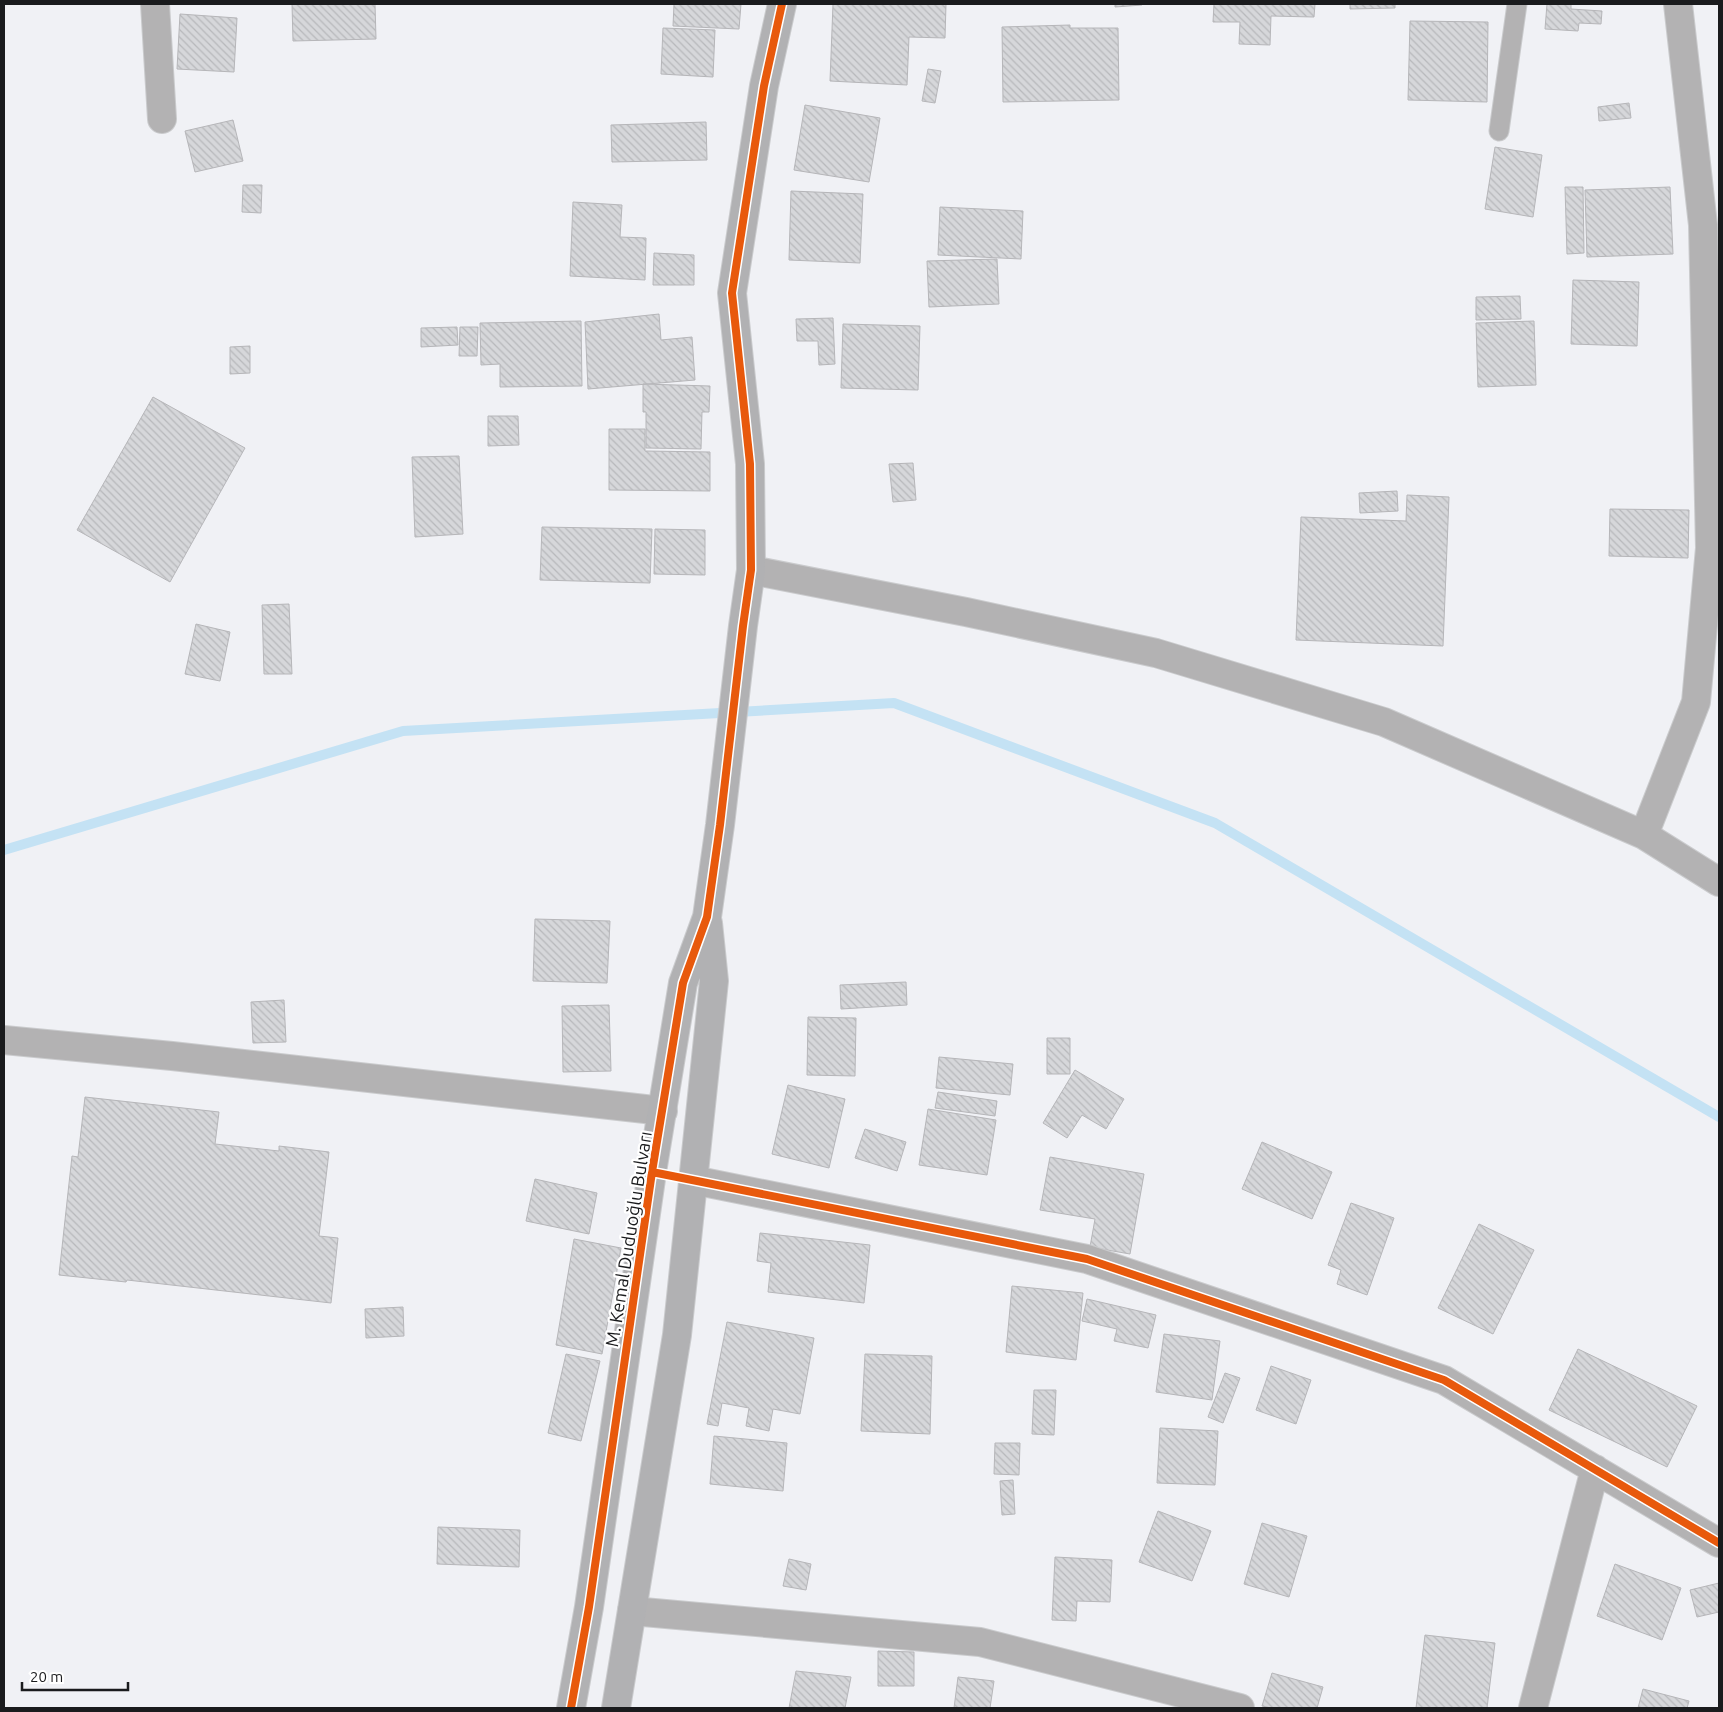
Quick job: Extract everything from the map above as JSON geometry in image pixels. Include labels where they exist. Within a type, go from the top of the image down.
[{"type":"street","points":[[155,4],[162,119]]},
{"type":"street","name":"M. Kemal Duduoğlu Bulvarı","points":[[571,1708],[589,1607],[652,1172],[683,983],[707,917],[726,777],[751,570],[750,464],[732,293],[764,86],[782,4]]},
{"type":"street","points":[[1644,835],[1696,702],[1710,548],[1703,225],[1678,4]]},
{"type":"street","points":[[751,570],[956,610],[1156,653],[1384,722],[1644,835],[1719,882]]},
{"type":"street","name":"M. Kemal Duduoğlu Bulvarı","points":[[616,1708],[677,1335],[714,980],[707,917]]},
{"type":"street","points":[[4,1040],[700,1114]]},
{"type":"street","points":[[652,1172],[1087,1260],[1444,1380],[1719,1543]]},
{"type":"street","points":[[1533,1708],[1595,1469]]},
{"type":"street","points":[[632,1611],[980,1642],[1240,1708]]},
{"type":"lane","points":[[1499,131],[1517,4]]},
{"type":"building","points":[[292,4],[375,4],[376,39],[293,41]]},
{"type":"building","points":[[674,4],[741,4],[739,29],[673,26]]},
{"type":"building","points":[[833,4],[946,4],[945,38],[909,37],[907,85],[830,81]]},
{"type":"building","points":[[1115,4],[1142,4],[1142,5],[1115,7]]},
{"type":"building","points":[[1214,4],[1315,4],[1314,17],[1271,16],[1270,45],[1239,44],[1240,22],[1213,22]]},
{"type":"building","points":[[1350,4],[1395,4],[1395,8],[1350,9]]},
{"type":"building","points":[[1547,4],[1571,4],[1571,9],[1602,11],[1601,24],[1579,23],[1578,31],[1545,29]]},
{"type":"building","points":[[180,14],[237,18],[234,72],[177,69]]},
{"type":"building","points":[[1410,21],[1488,22],[1487,102],[1408,100]]},
{"type":"building","points":[[1070,25],[1070,28],[1118,28],[1119,100],[1003,102],[1002,27]]},
{"type":"building","points":[[663,28],[715,30],[713,77],[661,74]]},
{"type":"building","points":[[928,69],[941,71],[935,103],[922,101]]},
{"type":"building","points":[[1629,103],[1631,118],[1599,121],[1598,107]]},
{"type":"building","points":[[805,105],[880,118],[869,182],[794,170]]},
{"type":"building","points":[[233,120],[243,161],[195,172],[185,131]]},
{"type":"building","points":[[706,122],[707,160],[612,162],[611,125]]},
{"type":"building","points":[[1495,147],[1542,155],[1533,217],[1485,209]]},
{"type":"building","points":[[243,185],[262,185],[261,213],[242,212]]},
{"type":"building","points":[[1565,187],[1583,187],[1584,253],[1567,254]]},
{"type":"building","points":[[1670,187],[1673,254],[1587,257],[1585,190]]},
{"type":"building","points":[[791,191],[863,194],[860,263],[789,260]]},
{"type":"building","points":[[573,202],[622,205],[620,237],[646,238],[645,280],[570,276]]},
{"type":"building","points":[[940,207],[1023,211],[1021,259],[938,255]]},
{"type":"building","points":[[654,253],[694,255],[694,285],[653,285]]},
{"type":"building","points":[[997,259],[999,304],[929,307],[927,261]]},
{"type":"building","points":[[1573,280],[1639,282],[1637,346],[1571,344]]},
{"type":"building","points":[[1520,296],[1521,319],[1476,320],[1476,297]]},
{"type":"building","points":[[659,314],[661,340],[692,337],[695,380],[588,389],[585,322]]},
{"type":"building","points":[[833,318],[835,364],[819,365],[818,341],[797,341],[796,319]]},
{"type":"building","points":[[581,321],[582,386],[500,387],[500,364],[481,365],[480,323]]},
{"type":"building","points":[[1534,321],[1536,385],[1478,387],[1476,323]]},
{"type":"building","points":[[843,324],[920,326],[918,390],[841,388]]},
{"type":"building","points":[[457,327],[458,345],[421,347],[421,328]]},
{"type":"building","points":[[460,327],[478,327],[477,356],[459,356]]},
{"type":"building","points":[[250,346],[250,373],[230,374],[230,347]]},
{"type":"building","points":[[643,384],[710,386],[709,412],[702,412],[701,449],[646,448],[646,412],[643,412]]},
{"type":"building","points":[[153,397],[245,448],[170,582],[77,530]]},
{"type":"building","points":[[488,416],[518,416],[519,445],[488,446]]},
{"type":"building","points":[[609,429],[645,429],[645,451],[710,452],[710,491],[609,490]]},
{"type":"building","points":[[459,456],[463,534],[415,537],[412,457]]},
{"type":"building","points":[[913,463],[916,500],[893,502],[889,464]]},
{"type":"building","points":[[1397,491],[1398,511],[1360,513],[1359,493]]},
{"type":"building","points":[[1407,495],[1449,497],[1443,646],[1296,640],[1301,517],[1406,521]]},
{"type":"building","points":[[1610,509],[1689,510],[1688,558],[1609,556]]},
{"type":"building","points":[[542,527],[652,529],[650,583],[540,580]]},
{"type":"building","points":[[655,529],[705,530],[705,575],[654,574]]},
{"type":"building","points":[[289,604],[292,674],[264,674],[262,605]]},
{"type":"building","points":[[196,624],[230,632],[220,681],[185,674]]},
{"type":"building","points":[[535,919],[610,921],[607,983],[533,981]]},
{"type":"building","points":[[906,982],[907,1005],[841,1009],[840,985]]},
{"type":"building","points":[[284,1000],[286,1042],[253,1043],[251,1002]]},
{"type":"building","points":[[609,1005],[611,1071],[563,1072],[562,1006]]},
{"type":"building","points":[[808,1017],[856,1018],[855,1076],[807,1075]]},
{"type":"building","points":[[1047,1038],[1070,1038],[1070,1074],[1047,1074]]},
{"type":"building","points":[[939,1057],[1013,1064],[1010,1095],[936,1088]]},
{"type":"building","points":[[1075,1070],[1124,1099],[1106,1129],[1082,1115],[1067,1138],[1043,1123]]},
{"type":"building","points":[[788,1085],[845,1099],[829,1168],[772,1154]]},
{"type":"building","points":[[938,1092],[997,1101],[995,1116],[935,1108]]},
{"type":"building","points":[[85,1097],[219,1112],[215,1144],[279,1151],[279,1146],[329,1152],[319,1236],[338,1238],[331,1303],[127,1280],[126,1282],[59,1275],[72,1156],[78,1157]]},
{"type":"building","points":[[928,1109],[996,1120],[987,1175],[919,1165]]},
{"type":"building","points":[[865,1129],[906,1142],[897,1171],[855,1158]]},
{"type":"building","points":[[1262,1142],[1332,1172],[1312,1219],[1242,1189]]},
{"type":"building","points":[[1050,1157],[1144,1174],[1130,1254],[1090,1247],[1095,1219],[1040,1210]]},
{"type":"building","points":[[535,1179],[597,1193],[589,1234],[526,1221]]},
{"type":"building","points":[[1351,1203],[1394,1218],[1367,1295],[1337,1284],[1341,1270],[1328,1265]]},
{"type":"building","points":[[1479,1224],[1534,1250],[1493,1334],[1438,1308]]},
{"type":"building","points":[[760,1233],[870,1245],[864,1303],[768,1292],[771,1263],[757,1261]]},
{"type":"building","points":[[574,1239],[621,1248],[602,1354],[556,1345]]},
{"type":"building","points":[[1012,1286],[1083,1293],[1076,1360],[1006,1352]]},
{"type":"building","points":[[1087,1299],[1156,1315],[1148,1348],[1114,1341],[1117,1329],[1082,1321]]},
{"type":"building","points":[[403,1307],[404,1336],[366,1338],[365,1309]]},
{"type":"building","points":[[727,1322],[814,1338],[800,1414],[773,1409],[769,1431],[746,1426],[749,1408],[722,1403],[718,1426],[707,1424]]},
{"type":"building","points":[[1164,1334],[1220,1341],[1212,1400],[1156,1392]]},
{"type":"building","points":[[1578,1349],[1697,1406],[1667,1467],[1549,1410]]},
{"type":"building","points":[[566,1354],[600,1361],[581,1441],[548,1433]]},
{"type":"building","points":[[865,1354],[932,1356],[930,1434],[861,1431]]},
{"type":"building","points":[[1271,1366],[1311,1380],[1296,1424],[1256,1410]]},
{"type":"building","points":[[1225,1373],[1240,1378],[1223,1423],[1208,1417]]},
{"type":"building","points":[[1034,1390],[1056,1390],[1054,1435],[1032,1434]]},
{"type":"building","points":[[1160,1428],[1218,1431],[1215,1485],[1157,1483]]},
{"type":"building","points":[[714,1436],[787,1443],[783,1491],[710,1484]]},
{"type":"building","points":[[995,1443],[1020,1443],[1019,1475],[994,1474]]},
{"type":"building","points":[[1013,1480],[1015,1514],[1002,1515],[1000,1481]]},
{"type":"building","points":[[1158,1511],[1211,1531],[1192,1581],[1139,1562]]},
{"type":"building","points":[[1262,1523],[1307,1536],[1289,1597],[1244,1584]]},
{"type":"building","points":[[438,1527],[520,1530],[519,1567],[437,1564]]},
{"type":"building","points":[[1055,1557],[1112,1560],[1110,1602],[1077,1601],[1076,1621],[1052,1620]]},
{"type":"building","points":[[789,1559],[811,1564],[806,1590],[783,1586]]},
{"type":"building","points":[[1615,1564],[1681,1588],[1662,1640],[1597,1616]]},
{"type":"building","points":[[1719,1583],[1719,1612],[1697,1617],[1690,1590]]},
{"type":"building","points":[[1425,1635],[1495,1643],[1487,1708],[1416,1708]]},
{"type":"building","points":[[878,1651],[914,1652],[914,1686],[878,1686]]},
{"type":"building","points":[[796,1671],[851,1677],[845,1708],[789,1708]]},
{"type":"building","points":[[1272,1673],[1323,1687],[1317,1708],[1271,1708],[1262,1706]]},
{"type":"building","points":[[958,1677],[994,1681],[990,1708],[954,1708]]},
{"type":"building","points":[[1643,1689],[1689,1701],[1687,1708],[1638,1708]]},
{"type":"waterway","points":[[4,850],[403,731],[894,703],[1215,823],[1719,1117]]},
{"type":"cycle path","points":[[571,1708],[589,1607],[652,1172],[683,983],[707,917],[720,825],[751,570],[750,464],[732,293],[764,86],[782,4]]},
{"type":"cycle path","points":[[652,1172],[1087,1259],[1444,1380],[1719,1543]]}]
